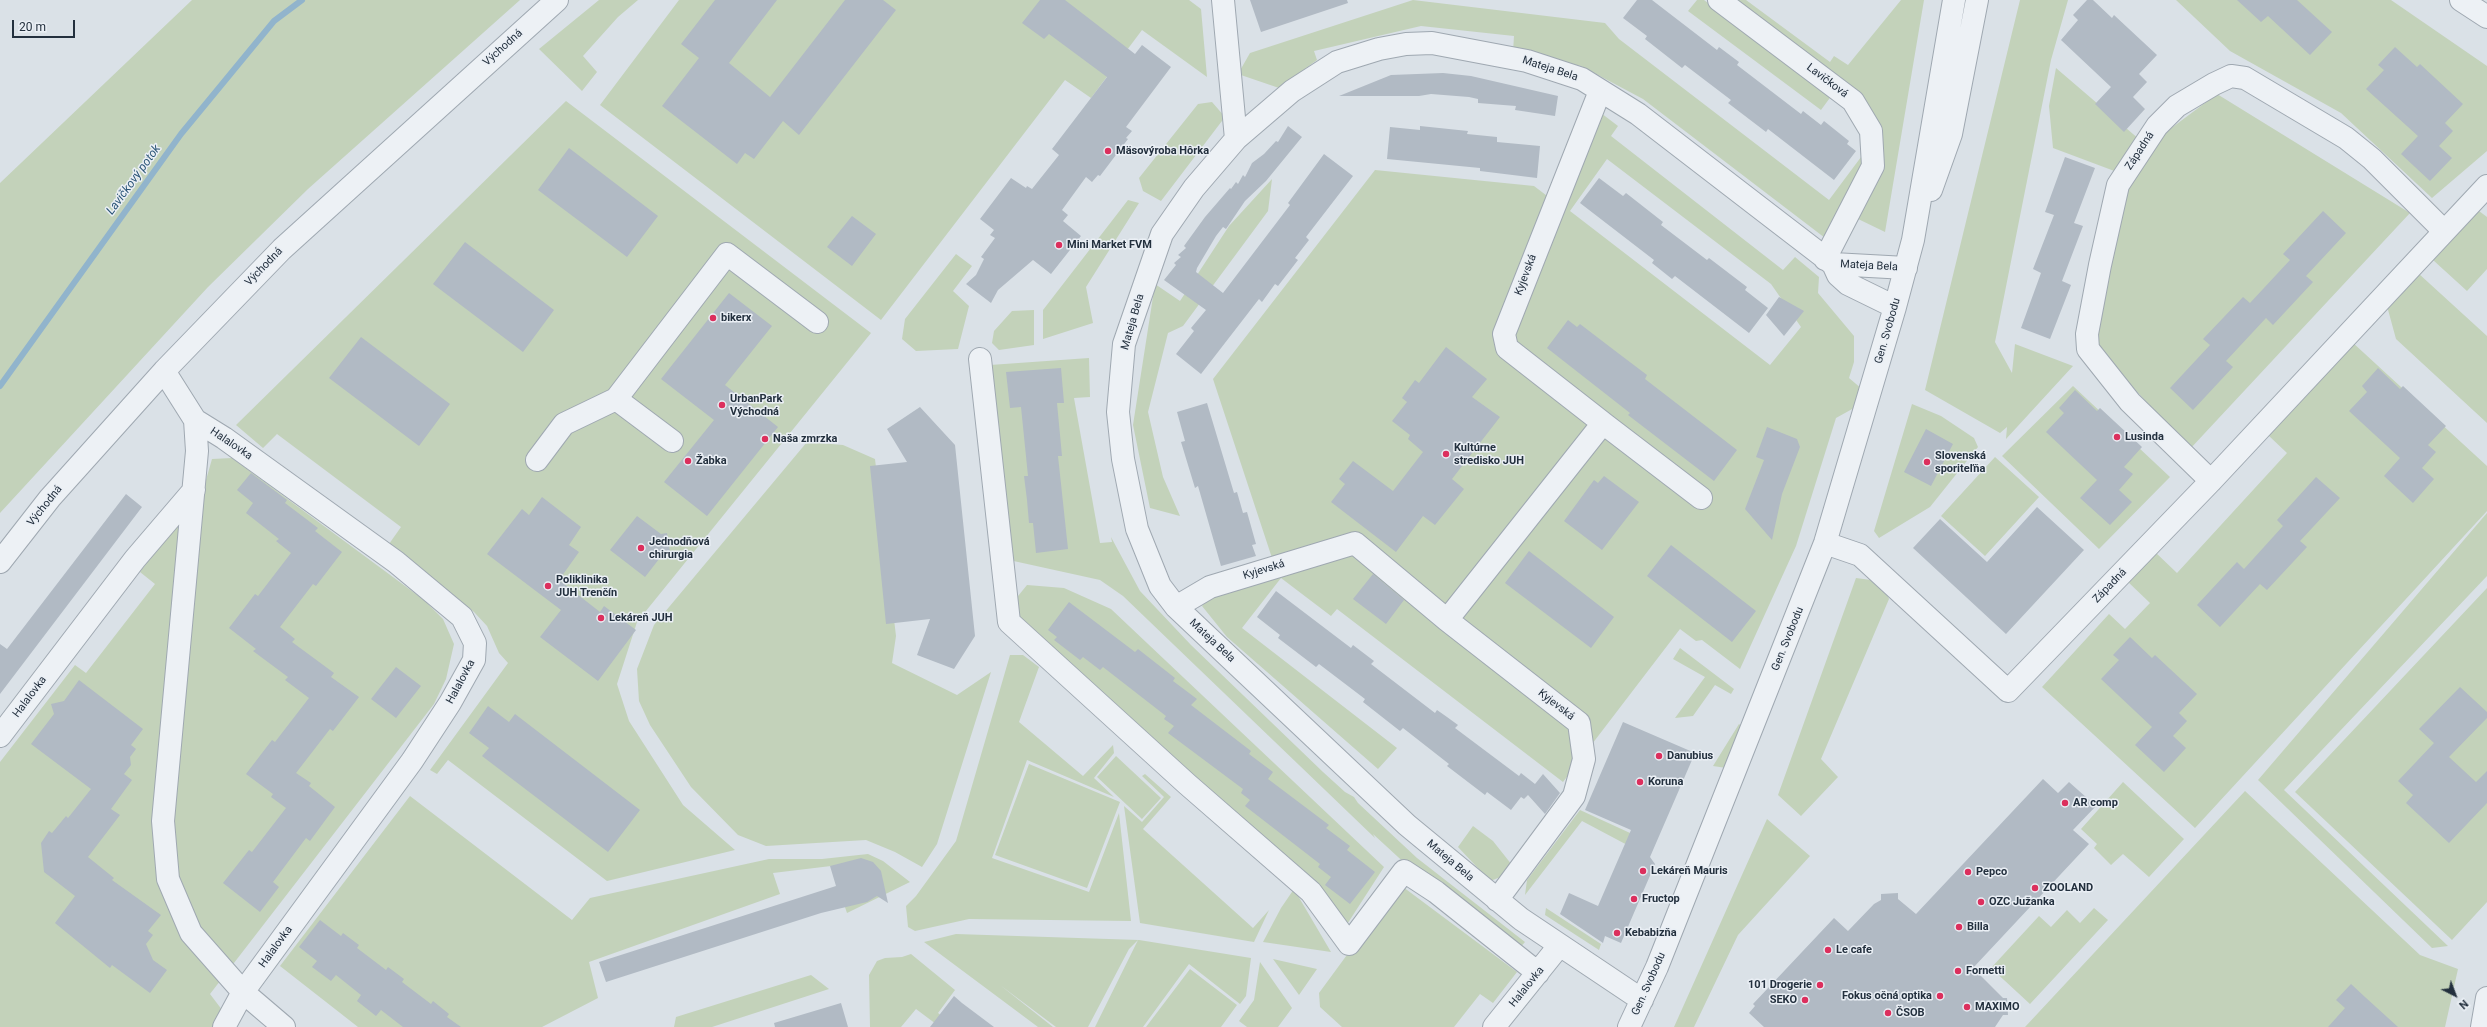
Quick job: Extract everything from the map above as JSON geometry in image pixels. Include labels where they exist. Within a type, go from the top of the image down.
[{"type":"street","name":"Východná","points":[[0,562],[50,498],[164,371],[282,249],[557,0]]},
{"type":"street","points":[[1223,0],[1236,139]]},
{"type":"street","name":"Lavičková","points":[[1719,0],[1853,101],[1871,131],[1873,166],[1829,262]]},
{"type":"street","name":"Gen. Svobodu","points":[[1629,1027],[1660,960],[1825,543],[1896,307],[1913,240],[1954,0]]},
{"type":"street","name":"Gen. Svobodu","points":[[1913,240],[1951,134],[1977,0]]},
{"type":"street","points":[[2461,0],[2487,17]]},
{"type":"street","name":"Mateja Bela","points":[[1642,1000],[1559,946],[1496,900],[1407,825],[1176,607],[1160,586],[1137,529],[1123,459],[1118,412],[1124,344],[1162,234],[1194,188],[1236,139],[1292,91],[1337,62],[1379,49],[1406,44],[1432,43],[1527,61],[1582,79],[1638,114],[1829,262],[1838,275],[1848,284],[1896,307]]},
{"type":"street","name":"Západná","points":[[2211,481],[2130,402],[2088,349],[2087,334],[2101,257],[2118,185],[2156,126],[2177,106],[2214,84],[2231,76],[2245,78],[2346,138],[2372,159],[2444,231]]},
{"type":"street","name":"Kyjevská","points":[[1600,91],[1504,334],[1507,348],[1701,498]]},
{"type":"street","name":"Západná","points":[[1825,543],[1860,555],[2008,691],[2211,481],[2444,231],[2487,187]]},
{"type":"street","points":[[537,460],[564,424],[616,399],[727,254],[817,322]]},
{"type":"street","name":"Mateja Bela","points":[[1829,262],[1906,268]]},
{"type":"street","points":[[980,359],[1009,622],[1187,784],[1311,892],[1349,944],[1404,872],[1436,892],[1538,973]]},
{"type":"street","name":"Halalovka","points":[[164,371],[195,420],[224,438],[415,577],[462,617],[474,643],[474,660],[450,703],[412,761],[243,992],[224,1027]]},
{"type":"street","points":[[616,399],[672,441]]},
{"type":"street","name":"Halalovka","points":[[195,420],[197,451],[194,490],[163,821],[168,879],[191,933],[243,992],[284,1027]]},
{"type":"street","points":[[1447,620],[1603,423]]},
{"type":"street","name":"Halalovka","points":[[0,736],[135,559],[194,490]]},
{"type":"street","name":"Kyjevská","points":[[1176,607],[1210,587],[1355,543],[1447,620],[1579,723],[1584,759],[1574,796],[1496,900]]},
{"type":"street","name":"Halalovka","points":[[1494,1027],[1559,946]]},
{"type":"green space","points":[[192,0],[520,0],[308,189],[208,287],[0,513],[0,183]]},
{"type":"green space","points":[[599,0],[638,0],[618,17],[583,56],[597,72],[582,91],[539,49]]},
{"type":"green space","points":[[679,0],[1189,0],[1201,9],[1207,77],[1142,30],[1091,98],[1065,80],[881,320],[600,105]]},
{"type":"green space","points":[[1413,0],[1605,23],[1619,39],[1829,200],[1867,149],[1867,164],[1829,241],[1643,99],[1581,66],[1513,52],[1514,36],[1421,26],[1314,51],[1317,60],[1279,88],[1238,74],[1250,53]]},
{"type":"green space","points":[[1697,0],[1704,0],[1832,95],[1821,110],[1688,11]]},
{"type":"green space","points":[[1724,0],[1746,0],[1830,62],[1834,56],[1848,65],[1901,0],[1924,0],[1885,232],[1854,217],[1875,131]]},
{"type":"green space","points":[[2020,0],[2068,0],[2051,60],[1995,342],[2012,373],[2015,344],[2073,366],[2006,439],[2007,427],[2000,433],[1925,390]]},
{"type":"green space","points":[[2176,0],[2391,0],[2487,66],[2487,151],[2432,198],[2341,113],[2230,51]]},
{"type":"green space","points":[[2056,68],[2140,140],[2117,172],[2053,148],[2049,106]]},
{"type":"green space","points":[[2217,94],[2410,213],[2190,449],[2114,367],[2098,345],[2098,326],[2126,194],[2154,141]]},
{"type":"green space","points":[[566,101],[871,333],[637,622],[617,684],[629,721],[683,805],[735,850],[607,881],[448,760],[437,774],[430,770],[508,663],[499,653],[487,626],[474,612],[389,544],[401,527],[277,434],[263,448],[236,425]]},
{"type":"green space","points":[[1212,102],[1225,117],[1161,201],[1143,191],[1139,178],[1198,104]]},
{"type":"green space","points":[[1597,110],[1618,126],[1611,136],[1783,270],[1795,257],[1819,277],[1818,293],[1854,336],[1854,362],[1849,378],[1862,389],[1854,408],[1836,418],[1796,546],[1740,669],[1702,640],[1696,641],[1680,629],[1563,782],[1337,609],[1331,616],[1281,578],[1242,628],[1397,748],[1378,769],[1227,637],[1202,606],[1211,595],[1273,561],[1213,379],[1375,170],[1534,186],[1563,208]],"holes":[[[1607,159],[1771,284],[1801,327],[1770,365],[1570,211]]]},
{"type":"green space","points":[[1272,179],[1268,211],[1183,326],[1168,333],[1148,412],[1163,477],[1180,516],[1150,508],[1133,425],[1155,284],[1180,301],[1229,226]]},
{"type":"green space","points":[[1128,200],[1139,203],[1086,287],[1093,323],[1043,339],[1043,310]]},
{"type":"green space","points":[[2479,211],[2487,217],[2487,269],[2467,291],[2433,260]]},
{"type":"green space","points":[[956,254],[972,266],[953,291],[969,306],[958,349],[916,351],[902,339],[905,319]]},
{"type":"green space","points":[[2418,273],[2487,336],[2487,423],[2396,339],[2387,306]]},
{"type":"green space","points":[[1034,310],[1034,345],[999,350],[992,343],[994,331],[1012,311]]},
{"type":"green space","points":[[2352,342],[2487,466],[2487,511],[2195,828],[2042,687],[2109,614],[2125,629],[2150,603],[2126,580],[2154,551],[2177,573],[2287,453],[2268,435]]},
{"type":"green space","points":[[1089,358],[1090,397],[1074,398],[1100,543],[1112,542],[1111,537],[1140,591],[1191,645],[1323,772],[1345,792],[1354,797],[1358,803],[1417,858],[1525,942],[1517,951],[1410,868],[1373,834],[1375,838],[1123,596],[1100,580],[1009,560],[990,365]]},
{"type":"green space","points":[[2073,386],[2170,477],[2099,549],[2002,456]]},
{"type":"green space","points":[[1912,404],[1941,416],[1974,438],[1978,447],[1930,507],[1879,538],[1874,531]]},
{"type":"green space","points":[[807,442],[843,445],[875,459],[896,636],[892,663],[957,695],[991,672],[937,844],[922,867],[895,852],[866,840],[766,846],[738,835],[691,787],[650,725],[639,701],[637,669],[654,625]]},
{"type":"green space","points":[[1995,457],[2039,497],[1985,556],[1941,516]]},
{"type":"green space","points":[[232,458],[424,600],[443,619],[454,644],[446,679],[434,704],[210,994],[235,1027],[0,1027],[0,762],[75,665],[86,673],[155,584],[140,572],[206,480],[212,459]]},
{"type":"green space","points":[[2487,513],[2487,576],[2284,790],[2448,946],[2432,948],[2258,780]]},
{"type":"green space","points":[[1856,578],[1871,580],[1886,592],[1889,599],[1821,759],[1838,777],[1801,816],[1778,795]]},
{"type":"green space","points":[[1027,585],[1064,588],[1111,609],[1384,867],[1344,929],[1015,621],[1014,601]]},
{"type":"green space","points":[[2487,588],[2487,902],[2452,940],[2295,792]]},
{"type":"green space","points":[[1680,648],[1734,689],[1731,694],[1715,685],[1693,716],[1675,718],[1705,677],[1673,659]]},
{"type":"green space","points":[[1010,655],[1023,655],[1039,667],[1019,722],[1083,776],[1113,745],[1114,753],[1094,778],[1114,797],[1027,760],[992,858],[1089,892],[1119,813],[1131,921],[969,919],[915,931],[908,927],[906,906],[916,896],[956,841]]},
{"type":"green space","points":[[1739,724],[1743,727],[1726,768],[1713,766]]},
{"type":"green space","points":[[1116,756],[1161,798],[1142,819],[1097,777]]},
{"type":"green space","points":[[1029,764],[1120,802],[1087,888],[995,855]]},
{"type":"green space","points":[[1145,774],[1171,797],[1143,829],[1253,928],[1269,910],[1254,942],[1140,923],[1124,806],[1142,822],[1164,797],[1142,776]]},
{"type":"green space","points":[[2123,782],[2184,839],[2149,877],[2123,854],[2111,865],[2094,848],[2097,844],[2081,829]]},
{"type":"green space","points":[[2245,791],[2420,955],[2458,969],[2445,1027],[2025,1027]]},
{"type":"green space","points":[[410,796],[572,920],[590,898],[769,859],[822,859],[868,854],[883,861],[910,882],[847,913],[831,866],[773,873],[780,894],[589,962],[598,998],[542,1027],[358,1027],[280,966]]},
{"type":"green space","points":[[1580,810],[1654,844],[1648,856],[1582,821],[1525,895],[1527,880]]},
{"type":"green space","points":[[1767,819],[1810,856],[1738,935],[1694,1027],[1674,1027]]},
{"type":"green space","points":[[1473,826],[1493,841],[1512,865],[1506,875],[1490,881],[1458,847]]},
{"type":"green space","points":[[1399,884],[1517,972],[1493,1003],[1480,994],[1454,1027],[1342,1027],[1320,1007],[1319,993]]},
{"type":"green space","points":[[1294,889],[1331,952],[1263,942],[1281,908]]},
{"type":"green space","points":[[1546,908],[1601,944],[1599,950],[1545,915]]},
{"type":"green space","points":[[2094,908],[2108,920],[2030,1004],[1991,968],[2039,916],[2051,927],[2067,910],[2080,923]]},
{"type":"green space","points":[[956,934],[1139,940],[1251,958],[1246,996],[1240,1004],[1189,964],[1143,1027],[1095,1027],[1138,940],[1129,949],[1088,1027],[1056,1027],[1000,985],[1053,1027],[1038,1027],[924,942]]},
{"type":"green space","points":[[911,954],[955,990],[938,1013],[956,1027],[940,1027],[916,1009],[901,1027],[870,1027],[869,975],[877,961],[885,958],[902,957]]},
{"type":"green space","points":[[1273,959],[1317,969],[1299,995]]},
{"type":"green space","points":[[1260,962],[1292,1008],[1278,1027],[1247,1027],[1239,1021],[1254,1000]]},
{"type":"green space","points":[[1190,969],[1237,1005],[1221,1027],[1146,1027]]},
{"type":"green space","points":[[811,975],[829,989],[712,1027],[674,1027],[676,1017]]},
{"type":"building","points":[[715,0],[777,0],[729,63],[770,97],[845,0],[883,0],[896,10],[799,135],[783,121],[754,159],[745,153],[737,164],[662,106],[699,58],[681,44]]},
{"type":"building","points":[[1040,0],[1065,0],[1135,54],[1142,45],[1171,67],[1126,127],[1132,131],[1126,138],[1128,139],[1100,176],[1098,175],[1092,182],[1086,177],[1062,210],[1068,215],[1063,221],[1081,236],[1051,274],[1033,260],[998,290],[991,303],[966,284],[976,275],[984,259],[981,257],[995,238],[990,235],[994,230],[980,219],[1011,178],[1026,188],[1027,186],[1032,189],[1059,155],[1052,149],[1107,77],[1049,34],[1044,39],[1022,23]]},
{"type":"building","points":[[1250,0],[1347,0],[1348,3],[1261,32]]},
{"type":"building","points":[[1637,0],[1652,0],[1717,50],[1719,47],[1739,62],[1737,65],[1801,114],[1803,111],[1821,125],[1824,121],[1849,141],[1847,144],[1856,151],[1834,180],[1768,129],[1766,132],[1728,103],[1731,100],[1685,65],[1682,68],[1645,39],[1647,36],[1623,18]]},
{"type":"building","points":[[2087,0],[2093,0],[2112,18],[2114,15],[2157,55],[2139,74],[2147,82],[2133,97],[2145,109],[2124,132],[2095,104],[2111,87],[2061,40],[2078,20],[2073,15]]},
{"type":"building","points":[[2237,0],[2297,0],[2332,32],[2310,55],[2268,16],[2261,22]]},
{"type":"building","points":[[2395,47],[2417,67],[2420,64],[2463,104],[2445,123],[2453,131],[2439,146],[2452,158],[2430,181],[2401,154],[2418,136],[2366,89],[2384,70],[2378,65]]},
{"type":"building","points":[[1443,73],[1471,76],[1558,96],[1555,116],[1515,110],[1516,106],[1478,103],[1478,99],[1469,97],[1431,94],[1419,96],[1339,96],[1391,75]]},
{"type":"building","points":[[1288,126],[1302,137],[1266,181],[1245,201],[1226,229],[1223,227],[1197,268],[1196,272],[1223,293],[1290,205],[1288,203],[1324,154],[1353,176],[1306,237],[1309,240],[1295,258],[1298,260],[1278,286],[1275,284],[1262,302],[1259,299],[1201,374],[1176,354],[1194,331],[1191,328],[1206,310],[1164,280],[1176,265],[1174,263],[1181,257],[1178,255],[1186,248],[1184,246],[1205,217],[1236,182],[1238,184],[1243,175],[1245,177],[1252,163],[1264,154],[1276,141],[1278,142]]},
{"type":"building","points":[[1420,126],[1468,131],[1467,134],[1497,137],[1497,142],[1540,146],[1537,178],[1480,171],[1480,168],[1387,159],[1390,127],[1420,130]]},
{"type":"building","points":[[569,148],[658,216],[627,257],[538,190]]},
{"type":"building","points":[[2065,157],[2095,168],[2074,223],[2083,226],[2062,281],[2071,285],[2050,339],[2021,328],[2041,273],[2033,269],[2054,215],[2045,212]]},
{"type":"building","points":[[1599,178],[1623,196],[1626,193],[1663,222],[1661,225],[1707,260],[1709,258],[1747,287],[1745,290],[1768,308],[1749,333],[1675,276],[1672,279],[1652,263],[1654,260],[1580,203]]},
{"type":"building","points":[[2323,211],[2346,233],[2306,276],[2313,282],[2273,325],[2266,318],[2226,361],[2233,367],[2193,410],[2170,388],[2210,345],[2203,339],[2243,297],[2250,303],[2290,260],[2283,254]]},
{"type":"building","points":[[852,216],[876,234],[852,266],[827,247]]},
{"type":"building","points":[[465,242],[554,310],[523,352],[433,284]]},
{"type":"building","name":"UrbanPark Východná","points":[[729,293],[772,326],[725,385],[778,427],[707,516],[664,482],[714,420],[661,379]]},
{"type":"building","points":[[1779,297],[1804,311],[1784,336],[1766,315]]},
{"type":"building","points":[[1568,320],[1577,327],[1580,324],[1647,375],[1645,379],[1737,450],[1714,481],[1628,415],[1630,413],[1547,348]]},
{"type":"building","points":[[361,337],[450,404],[419,446],[329,378]]},
{"type":"building","name":"Kultúrne stredisko JUH","points":[[1446,347],[1487,379],[1472,397],[1500,417],[1452,479],[1464,489],[1435,525],[1423,516],[1396,552],[1331,502],[1345,484],[1339,479],[1353,461],[1393,491],[1423,452],[1408,439],[1410,435],[1392,421],[1407,402],[1402,398],[1415,380],[1419,383]]},
{"type":"building","points":[[1061,368],[1064,403],[1057,403],[1062,456],[1058,456],[1068,549],[1036,553],[1033,523],[1029,523],[1024,476],[1028,476],[1021,407],[1010,408],[1006,372]]},
{"type":"building","points":[[2378,368],[2400,389],[2403,386],[2446,426],[2428,445],[2436,452],[2422,468],[2434,479],[2413,503],[2384,476],[2400,458],[2349,411],[2367,392],[2362,386]]},
{"type":"building","points":[[2075,390],[2097,411],[2100,408],[2142,447],[2124,467],[2133,474],[2119,490],[2132,502],[2110,525],[2080,498],[2097,480],[2046,432],[2064,413],[2059,408]]},
{"type":"building","points":[[1207,403],[1234,493],[1237,492],[1243,513],[1247,512],[1256,544],[1252,545],[1256,556],[1221,566],[1198,486],[1195,488],[1181,442],[1185,441],[1177,412]]},
{"type":"building","points":[[920,407],[955,445],[975,636],[954,669],[917,655],[930,619],[886,624],[870,466],[907,462],[887,429]]},
{"type":"building","points":[[1767,427],[1797,439],[1800,447],[1782,494],[1772,540],[1745,509],[1764,460],[1756,457]]},
{"type":"building","name":"Slovenská sporiteľňa","points":[[1926,429],[1953,444],[1931,486],[1904,472]]},
{"type":"building","points":[[251,473],[287,500],[285,503],[318,528],[315,531],[342,552],[316,586],[313,584],[280,627],[295,639],[292,642],[334,673],[331,677],[359,697],[333,731],[330,729],[296,773],[311,783],[309,786],[335,807],[310,841],[306,838],[273,882],[279,887],[260,912],[223,883],[249,850],[252,852],[286,808],[271,797],[273,794],[246,774],[272,740],[275,742],[309,698],[285,680],[288,677],[253,651],[256,649],[229,628],[255,594],[258,596],[291,553],[276,541],[279,539],[246,513],[253,503],[237,490]]},
{"type":"building","points":[[1604,476],[1639,502],[1602,550],[1564,521],[1594,480],[1598,483]]},
{"type":"building","points":[[2316,477],[2340,498],[2300,541],[2307,547],[2267,590],[2260,584],[2220,627],[2197,605],[2237,562],[2244,569],[2283,526],[2277,520]]},
{"type":"building","points":[[126,494],[142,507],[0,694],[0,644],[7,649]]},
{"type":"building","name":"Poliklinika JUH Trenčín","points":[[542,497],[581,527],[569,545],[579,552],[559,580],[600,612],[604,606],[636,630],[598,681],[540,637],[561,610],[487,554],[522,509],[529,515]]},
{"type":"building","points":[[2037,507],[2084,550],[2006,634],[1913,548],[1940,519],[1987,562]]},
{"type":"building","name":"Jednodňová chirurgia","points":[[637,516],[661,534],[667,533],[670,552],[663,554],[645,577],[610,550]]},
{"type":"building","points":[[1671,545],[1756,611],[1732,642],[1647,576]]},
{"type":"building","points":[[1529,551],[1614,617],[1591,648],[1505,583]]},
{"type":"building","points":[[1373,574],[1404,600],[1386,624],[1353,599]]},
{"type":"building","points":[[1276,591],[1351,648],[1353,645],[1374,661],[1371,664],[1435,713],[1437,710],[1458,725],[1455,728],[1519,776],[1521,773],[1535,784],[1543,774],[1560,793],[1545,814],[1528,795],[1524,799],[1521,797],[1511,810],[1487,792],[1485,795],[1447,766],[1449,764],[1403,728],[1400,731],[1363,702],[1365,699],[1319,664],[1316,667],[1278,638],[1280,635],[1257,617]]},
{"type":"building","points":[[1069,602],[1135,652],[1138,649],[1175,678],[1173,681],[1197,699],[1191,705],[1251,751],[1249,754],[1273,772],[1268,779],[1329,825],[1326,828],[1350,846],[1347,850],[1375,872],[1350,904],[1325,885],[1331,877],[1318,867],[1320,864],[1245,806],[1250,800],[1241,793],[1243,789],[1168,733],[1174,726],[1164,719],[1166,716],[1103,667],[1100,670],[1083,657],[1080,660],[1054,640],[1057,637],[1048,630]]},
{"type":"building","points":[[2130,637],[2152,658],[2155,655],[2197,694],[2179,713],[2187,721],[2173,736],[2186,748],[2164,772],[2135,745],[2152,727],[2101,679],[2119,660],[2113,655]]},
{"type":"building","points":[[396,667],[421,686],[396,718],[371,699]]},
{"type":"building","points":[[79,680],[143,729],[131,745],[136,749],[130,757],[131,765],[124,774],[132,780],[111,809],[120,815],[88,857],[114,878],[112,880],[161,915],[148,931],[153,935],[146,944],[153,960],[167,970],[150,993],[112,965],[110,968],[55,923],[75,896],[44,872],[41,843],[49,831],[52,833],[66,816],[68,818],[91,789],[31,744],[54,714],[51,704],[64,701]]},
{"type":"building","points":[[2460,687],[2487,712],[2487,718],[2449,757],[2476,782],[2487,771],[2487,803],[2449,843],[2406,803],[2413,795],[2398,781],[2434,743],[2419,729]]},
{"type":"building","points":[[488,706],[509,722],[515,714],[640,810],[608,852],[482,756],[489,748],[469,733]]},
{"type":"building","name":"Koruna","points":[[1623,722],[1695,753],[1650,857],[1655,864],[1621,943],[1605,936],[1603,943],[1560,914],[1569,893],[1598,906],[1631,830],[1585,810]]},
{"type":"building","name":"OZC Južanka","points":[[2043,779],[2058,793],[2069,782],[2096,806],[2073,830],[2089,844],[1973,968],[2003,998],[2007,998],[2008,1015],[2003,1015],[1995,1027],[1764,1027],[1749,1013],[1755,1006],[1753,1004],[1834,918],[1848,931],[1874,904],[1881,900],[1881,894],[1898,893],[1898,899],[1916,914]]},
{"type":"building","points":[[861,858],[873,862],[881,871],[888,903],[877,896],[867,902],[821,913],[606,982],[599,962],[836,886],[830,866]]},
{"type":"building","points":[[320,920],[341,936],[343,933],[359,945],[357,948],[386,970],[388,967],[404,979],[402,982],[431,1004],[433,1001],[449,1014],[447,1017],[461,1027],[403,1027],[381,1010],[376,1016],[357,1001],[361,995],[336,975],[331,981],[312,967],[317,961],[299,947]]},
{"type":"building","points":[[2351,984],[2398,1027],[2328,1027],[2345,1008],[2336,1000]]},
{"type":"building","points":[[954,996],[962,1003],[994,1027],[930,1027]]},
{"type":"building","points":[[841,1003],[848,1027],[775,1027],[774,1023]]},
{"type":"waterway","name":"Lavičkový potok","points":[[0,386],[181,134],[274,21],[302,0]]},
{"type":"place","name":"Mäsovýroba Hôrka","points":[[1108,151]]},
{"type":"place","name":"Mini Market FVM","points":[[1059,245]]},
{"type":"place","name":"bikerx","points":[[713,318]]},
{"type":"place","name":"UrbanPark Východná","points":[[722,405]]},
{"type":"place","name":"Lusinda","points":[[2117,437]]},
{"type":"place","name":"Naša zmrzka","points":[[765,439]]},
{"type":"place","name":"Kultúrne stredisko JUH","points":[[1446,454]]},
{"type":"place","name":"Žabka","points":[[688,461]]},
{"type":"place","name":"Slovenská sporiteľňa","points":[[1927,462]]},
{"type":"place","name":"Jednodňová chirurgia","points":[[641,548]]},
{"type":"place","name":"Poliklinika JUH Trenčín","points":[[548,586]]},
{"type":"place","name":"Lekáreň JUH","points":[[601,618]]},
{"type":"place","name":"Danubius","points":[[1659,756]]},
{"type":"place","name":"Koruna","points":[[1640,782]]},
{"type":"place","name":"AR comp","points":[[2065,803]]},
{"type":"place","name":"Lekáreň Mauris","points":[[1643,871]]},
{"type":"place","name":"Pepco","points":[[1968,872]]},
{"type":"place","name":"ZOOLAND","points":[[2035,888]]},
{"type":"place","name":"Fructop","points":[[1634,899]]},
{"type":"place","name":"OZC Južanka","points":[[1981,902]]},
{"type":"place","name":"Billa","points":[[1959,927]]},
{"type":"place","name":"Kebabizňa","points":[[1617,933]]},
{"type":"place","name":"Le cafe","points":[[1828,950]]},
{"type":"place","name":"Fornetti","points":[[1958,971]]},
{"type":"place","name":"101 Drogerie","points":[[1820,985]]},
{"type":"place","name":"Fokus očná optika","points":[[1940,996]]},
{"type":"place","name":"SEKO","points":[[1805,1000]]},
{"type":"place","name":"MAXIMO","points":[[1967,1007]]},
{"type":"place","name":"ČSOB","points":[[1888,1013]]}]
